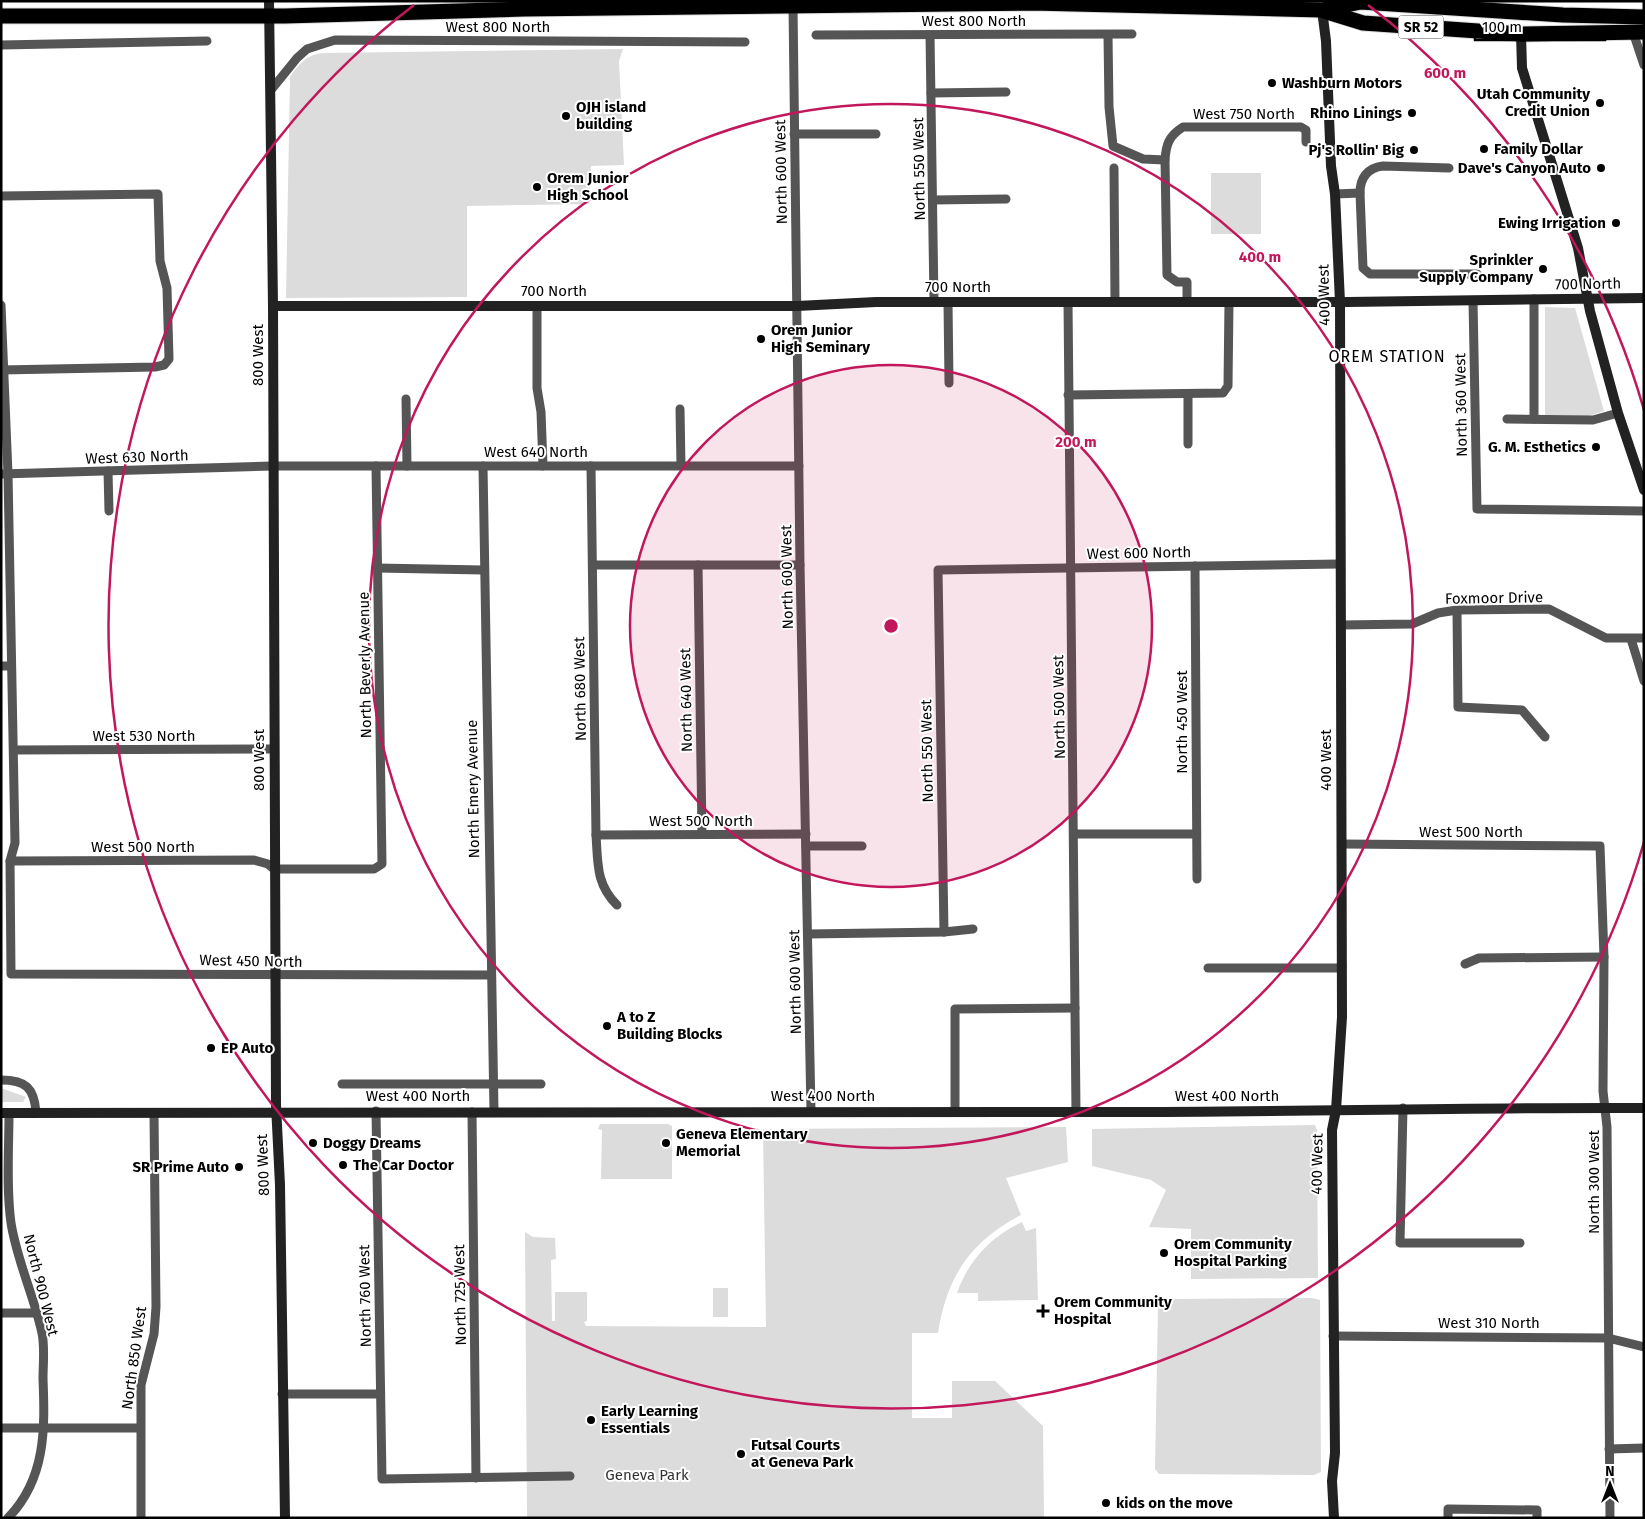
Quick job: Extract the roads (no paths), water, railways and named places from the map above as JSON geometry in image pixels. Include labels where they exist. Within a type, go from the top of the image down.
[{"type":"highway","name":"SR 52","points":[[1,16],[269,8],[524,9],[1097,3],[1235,10],[1322,6],[1361,2],[1563,15],[1644,17]]},
{"type":"highway","name":"SR 52","points":[[1322,6],[1363,23],[1521,34],[1638,32]]},
{"type":"street","name":"North 600 West","points":[[793,6],[800,565],[811,1111]]},
{"type":"street","name":"400 West","points":[[1322,6],[1335,194],[1340,302],[1342,1017],[1336,1110],[1332,1130],[1335,1453],[1332,1481],[1334,1518]]},
{"type":"street","name":"800 West","points":[[269,8],[273,306],[276,1112],[280,1185],[285,1518]]},
{"type":"street","points":[[1638,32],[1644,65]]},
{"type":"street","name":"West 800 North","points":[[816,35],[1132,34]]},
{"type":"street","points":[[1521,34],[1522,68],[1578,248],[1587,299],[1618,413],[1644,490]]},
{"type":"street","name":"North 550 West","points":[[930,35],[934,302]]},
{"type":"street","points":[[1108,35],[1109,107],[1114,146],[1143,159],[1165,160],[1167,275],[1177,282],[1187,282],[1187,302]]},
{"type":"street","name":"West 800 North","points":[[271,90],[304,51],[335,40],[745,42]]},
{"type":"street","points":[[1,45],[207,41]]},
{"type":"street","points":[[931,93],[1006,92]]},
{"type":"street","name":"West 750 North","points":[[1165,160],[1167,142],[1172,135],[1183,127],[1301,127],[1306,130],[1306,142]]},
{"type":"street","points":[[794,134],[876,134]]},
{"type":"street","points":[[1449,168],[1376,167],[1364,175],[1360,184],[1361,262],[1366,272],[1370,274],[1476,274]]},
{"type":"street","points":[[1114,168],[1115,302]]},
{"type":"street","points":[[1335,194],[1360,193]]},
{"type":"street","points":[[1,196],[158,194],[160,261],[167,288],[169,359],[164,364],[155,367],[3,370]]},
{"type":"street","points":[[933,200],[1006,199]]},
{"type":"street","name":"700 North","points":[[273,306],[797,306],[876,302],[1340,302],[1644,298]]},
{"type":"street","points":[[1534,299],[1534,420]]},
{"type":"street","name":"North 360 West","points":[[1473,301],[1477,509],[1644,511]]},
{"type":"street","points":[[948,302],[949,383]]},
{"type":"street","name":"North 500 West","points":[[1068,302],[1076,1112]]},
{"type":"street","points":[[1068,395],[1188,395],[1218,394],[1226,390],[1228,386],[1229,302]]},
{"type":"street","points":[[1,305],[14,750],[15,843],[10,862]]},
{"type":"street","points":[[537,306],[538,388],[543,466]]},
{"type":"street","points":[[1188,395],[1188,444]]},
{"type":"street","points":[[406,399],[407,466]]},
{"type":"street","points":[[680,409],[680,466]]},
{"type":"street","points":[[1507,419],[1593,420],[1618,413]]},
{"type":"street","name":"West 640 North","points":[[273,466],[799,466]]},
{"type":"street","name":"West 630 North","points":[[5,474],[273,466]]},
{"type":"street","name":"North Beverly Avenue","points":[[274,869],[374,869],[382,864],[376,466]]},
{"type":"street","name":"North Emery Avenue","points":[[483,466],[483,570],[494,1111]]},
{"type":"street","name":"North 680 West","points":[[591,466],[596,835],[600,881],[604,891],[617,905]]},
{"type":"street","points":[[108,471],[109,511]]},
{"type":"street","name":"West 600 North","points":[[938,570],[1340,564]]},
{"type":"street","points":[[592,565],[800,565]]},
{"type":"street","name":"North 640 West","points":[[698,565],[702,834]]},
{"type":"street","name":"North 450 West","points":[[1195,566],[1197,879]]},
{"type":"street","points":[[377,568],[483,570]]},
{"type":"street","name":"North 550 West","points":[[938,570],[944,932]]},
{"type":"street","name":"Foxmoor Drive","points":[[1341,625],[1412,624],[1438,613],[1457,610],[1549,609],[1606,638],[1644,638]]},
{"type":"street","points":[[1457,610],[1458,707],[1522,710],[1546,737]]},
{"type":"street","points":[[1631,639],[1644,681]]},
{"type":"street","points":[[1,666],[11,666]]},
{"type":"street","name":"West 530 North","points":[[14,750],[274,748]]},
{"type":"street","name":"West 500 North","points":[[596,835],[806,834]]},
{"type":"street","points":[[1074,834],[1196,834]]},
{"type":"street","name":"West 500 North","points":[[1342,844],[1600,846]]},
{"type":"street","points":[[806,846],[862,846]]},
{"type":"street","name":"North 300 West","points":[[1600,846],[1604,957],[1603,1091],[1607,1108],[1610,1518]]},
{"type":"street","name":"West 500 North","points":[[10,862],[254,860],[268,864],[274,869]]},
{"type":"street","name":"West 450 North","points":[[10,862],[11,974],[490,975]]},
{"type":"street","points":[[808,934],[944,932],[973,929]]},
{"type":"street","points":[[1465,964],[1479,958],[1604,957]]},
{"type":"street","points":[[1208,968],[1342,968]]},
{"type":"street","points":[[954,1111],[954,1009],[1075,1008]]},
{"type":"street","points":[[1,1080],[9,1080],[30,1088],[35,1096],[36,1112]]},
{"type":"street","points":[[342,1084],[541,1084]]},
{"type":"street","points":[[1403,1108],[1400,1243],[1520,1243]]},
{"type":"street","name":"West 400 North","points":[[5,1113],[376,1111],[1076,1112],[1403,1108],[1644,1108]]},
{"type":"street","name":"North 760 West","points":[[376,1111],[382,1479],[476,1478]]},
{"type":"street","name":"North 725 West","points":[[472,1112],[476,1478]]},
{"type":"street","name":"North 900 West","points":[[5,1113],[5,1199],[16,1249],[32,1292],[42,1335],[45,1428],[34,1478],[9,1517]]},
{"type":"street","name":"North 850 West","points":[[141,1518],[141,1384],[154,1334],[156,1307],[154,1113]]},
{"type":"street","points":[[1,1313],[36,1313]]},
{"type":"street","name":"West 310 North","points":[[1333,1336],[1608,1338],[1644,1347]]},
{"type":"street","points":[[282,1394],[380,1394]]},
{"type":"street","points":[[1,1428],[140,1428]]},
{"type":"street","points":[[1609,1449],[1644,1448]]},
{"type":"street","points":[[476,1478],[570,1476]]},
{"type":"street","points":[[1448,1513],[1537,1514]]},
{"type":"place","name":"Washburn Motors","points":[[1272,83]]},
{"type":"place","name":"Utah Community Credit Union","points":[[1600,103]]},
{"type":"place","name":"Rhino Linings","points":[[1412,113]]},
{"type":"place","name":"OJH island building","points":[[566,116]]},
{"type":"place","name":"Family Dollar","points":[[1484,149]]},
{"type":"place","name":"Pj's Rollin' Big","points":[[1414,150]]},
{"type":"place","name":"Dave's Canyon Auto","points":[[1601,168]]},
{"type":"place","name":"Orem Junior High School","points":[[537,187]]},
{"type":"place","name":"Ewing Irrigation","points":[[1616,223]]},
{"type":"place","name":"Sprinkler Supply Company","points":[[1543,269]]},
{"type":"place","name":"Orem Junior High Seminary","points":[[761,339]]},
{"type":"place","name":"G. M. Esthetics","points":[[1596,447]]},
{"type":"place","name":"A to Z Building Blocks","points":[[607,1026]]},
{"type":"place","name":"EP Auto","points":[[211,1048]]},
{"type":"place","name":"Doggy Dreams","points":[[313,1143]]},
{"type":"place","name":"Geneva Elementary Memorial","points":[[666,1143]]},
{"type":"place","name":"The Car Doctor","points":[[343,1165]]},
{"type":"place","name":"SR Prime Auto","points":[[239,1167]]},
{"type":"place","name":"Orem Community Hospital Parking","points":[[1164,1253]]},
{"type":"place","name":"Orem Community Hospital","points":[[1043,1311]]},
{"type":"place","name":"Early Learning Essentials","points":[[591,1420]]},
{"type":"place","name":"Futsal Courts at Geneva Park","points":[[741,1454]]},
{"type":"place","name":"kids on the move","points":[[1106,1503]]},
{"type":"district","name":"OREM STATION","points":[[1387,356]]},
{"type":"park label","name":"Geneva Park","points":[[647,1475]]}]
